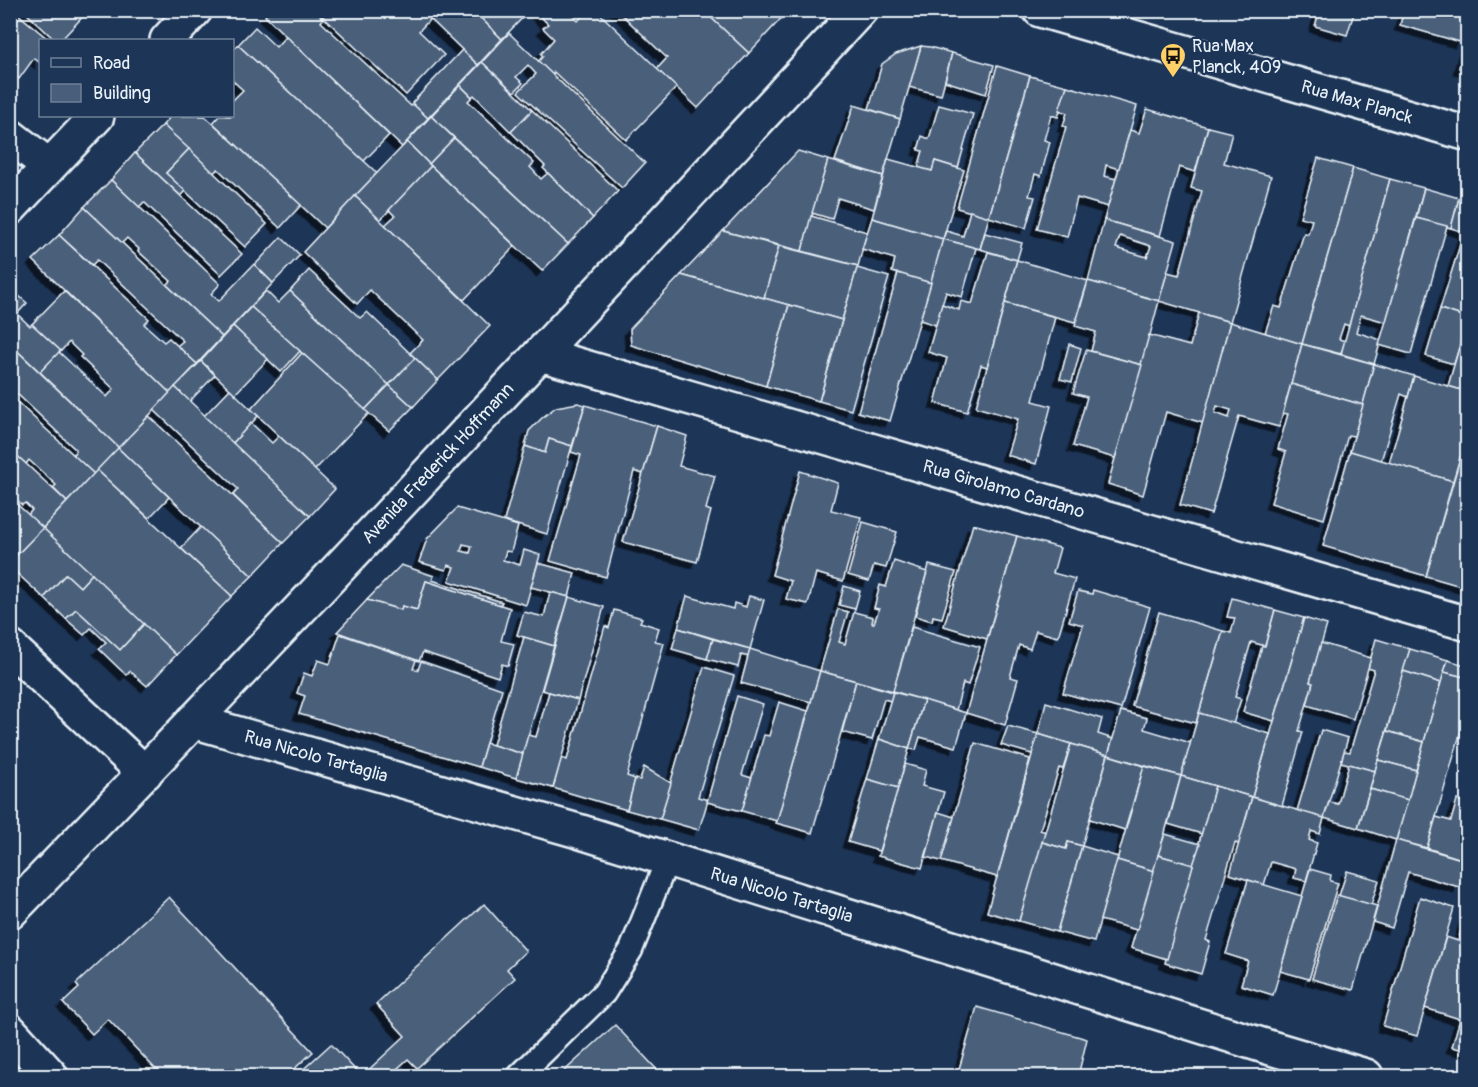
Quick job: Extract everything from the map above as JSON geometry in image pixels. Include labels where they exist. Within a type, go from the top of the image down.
[{"type":"street","points":[[168,39],[195,10]]},
{"type":"street","name":"Avenida Frederick Hoffmann","points":[[10,912],[145,773],[540,354],[860,10]]},
{"type":"street","name":"Rua Max Planck","points":[[1040,10],[1467,134]]},
{"type":"street","points":[[10,208],[96,117]]},
{"type":"street","points":[[10,136],[49,166]]},
{"type":"street","name":"Rua Girolamo Cardano","points":[[540,354],[1467,624]]},
{"type":"street","points":[[10,647],[145,773]]},
{"type":"street","name":"Rua Nicolo Tartaglia","points":[[193,720],[668,858],[1366,1077]]},
{"type":"street","points":[[10,1031],[51,1077]]},
{"type":"lane","points":[[519,1077],[604,993],[631,950],[668,858]]},
{"type":"building","points":[[10,10],[13,10],[48,39],[39,39],[39,62],[34,58],[19,79],[10,72]]},
{"type":"building","points":[[23,10],[89,10],[62,39],[54,39]]},
{"type":"building","points":[[271,10],[315,10],[323,19],[321,22],[411,106],[413,104],[428,118],[402,147],[265,16]]},
{"type":"building","points":[[421,10],[473,10],[502,39],[478,65]]},
{"type":"building","points":[[421,10],[430,19],[419,31],[444,55],[406,95],[317,11]]},
{"type":"building","points":[[473,10],[530,10],[502,39]]},
{"type":"building","points":[[534,10],[574,10],[571,14],[578,21],[588,10],[596,10],[677,87],[626,140],[554,72],[553,75],[538,62],[543,56],[541,54],[554,39],[543,28],[548,24]]},
{"type":"building","points":[[617,10],[703,10],[749,53],[698,108],[657,69],[667,58]]},
{"type":"building","points":[[703,10],[789,10],[749,53]]},
{"type":"building","points":[[1320,10],[1355,10],[1347,35],[1315,26]]},
{"type":"building","points":[[1404,10],[1468,10],[1468,18],[1460,42],[1400,25]]},
{"type":"building","points":[[255,27],[276,47],[286,36],[389,135],[364,161],[238,45]]},
{"type":"building","points":[[509,33],[645,163],[622,188],[518,92],[536,74],[528,65],[516,77],[523,83],[514,92],[482,62]]},
{"type":"building","points":[[1468,41],[1468,71],[1459,68]]},
{"type":"building","points":[[238,45],[377,173],[325,228],[213,123],[218,117],[234,117],[234,99],[243,90],[234,82],[234,49]]},
{"type":"building","points":[[921,46],[952,53],[941,95],[909,87]]},
{"type":"building","points":[[921,46],[900,119],[869,109],[882,64],[896,54]]},
{"type":"building","points":[[462,50],[478,65],[428,118],[412,103]]},
{"type":"building","points":[[952,53],[994,65],[986,94],[945,81]]},
{"type":"building","points":[[482,62],[532,110],[511,132],[474,95],[472,97],[460,85]]},
{"type":"building","points":[[997,66],[1030,76],[989,217],[957,208]]},
{"type":"building","points":[[1030,76],[1067,86],[1058,117],[1051,115],[1044,140],[1050,142],[1041,176],[1035,174],[1029,196],[1035,197],[1026,228],[989,217]]},
{"type":"building","points":[[460,85],[472,97],[468,101],[534,163],[530,167],[541,179],[548,173],[593,218],[568,244],[431,116]]},
{"type":"building","points":[[1067,86],[1137,106],[1119,169],[1106,165],[1104,176],[1116,179],[1108,207],[1077,198],[1067,237],[1037,229],[1066,127],[1063,126],[1067,113],[1059,110]]},
{"type":"building","points":[[854,105],[900,119],[883,176],[835,161]]},
{"type":"building","points":[[939,105],[973,114],[958,168],[935,161],[932,171],[918,168],[923,151],[918,150],[922,136],[929,139]]},
{"type":"building","points":[[1147,109],[1208,127],[1195,172],[1179,167],[1160,236],[1104,220],[1130,130],[1139,133]]},
{"type":"building","points":[[532,110],[618,191],[593,218],[511,132]]},
{"type":"building","points":[[431,116],[454,138],[429,164],[407,142]]},
{"type":"building","points":[[170,117],[206,117],[301,205],[280,228],[218,169],[213,173],[163,125]]},
{"type":"building","points":[[163,125],[189,149],[166,173],[186,191],[181,196],[135,153]]},
{"type":"building","points":[[1208,127],[1232,133],[1224,163],[1271,176],[1230,322],[1159,301],[1167,272],[1179,275],[1202,191],[1191,188]]},
{"type":"building","points":[[454,138],[568,244],[542,271],[429,164]]},
{"type":"building","points":[[407,142],[431,166],[380,220],[355,196]]},
{"type":"building","points":[[189,149],[267,224],[245,247],[166,173]]},
{"type":"building","points":[[798,151],[828,160],[802,251],[723,231]]},
{"type":"building","points":[[135,153],[242,254],[221,275],[144,202],[139,207],[111,180]]},
{"type":"building","points":[[1318,158],[1353,168],[1302,344],[1265,333],[1274,306],[1281,308],[1304,233],[1308,234],[1312,220],[1300,217]]},
{"type":"building","points":[[888,159],[932,171],[935,161],[964,170],[943,239],[872,218]]},
{"type":"building","points":[[828,160],[883,176],[874,209],[838,198],[832,219],[812,213]]},
{"type":"building","points":[[431,166],[515,246],[464,300],[385,225],[395,216],[389,210]]},
{"type":"building","points":[[1353,168],[1390,179],[1349,326],[1344,324],[1339,339],[1345,341],[1341,354],[1302,344]]},
{"type":"building","points":[[1390,179],[1424,188],[1386,322],[1361,315],[1356,332],[1381,340],[1374,364],[1341,354]]},
{"type":"building","points":[[111,180],[220,284],[211,294],[219,301],[254,264],[273,283],[222,337],[167,285],[171,281],[138,251],[139,249],[127,238],[122,243],[84,207]]},
{"type":"building","points":[[1424,188],[1459,198],[1451,228],[1416,218]]},
{"type":"building","points":[[355,196],[490,326],[438,380],[410,353],[423,340],[370,290],[357,304],[303,252]]},
{"type":"building","points":[[1459,198],[1468,200],[1468,318],[1440,309],[1464,232],[1451,228]]},
{"type":"building","points":[[84,207],[222,337],[197,364],[177,346],[183,341],[97,260],[92,265],[59,235]]},
{"type":"building","points":[[970,211],[989,217],[980,249],[943,239],[946,231],[963,236]]},
{"type":"building","points":[[811,216],[867,232],[858,266],[802,251]]},
{"type":"building","points":[[872,218],[943,239],[931,283],[892,272],[895,259],[862,249]]},
{"type":"building","points":[[1416,218],[1447,226],[1411,354],[1379,345]]},
{"type":"building","points":[[1104,220],[1176,241],[1159,301],[1088,281]],"holes":[[[1120,236],[1151,246],[1147,257],[1116,248]]]},
{"type":"building","points":[[723,231],[779,246],[764,298],[681,275]]},
{"type":"building","points":[[985,233],[1022,243],[1017,260],[980,249]]},
{"type":"building","points":[[59,235],[149,319],[144,324],[164,342],[169,338],[197,364],[170,393],[33,260]]},
{"type":"building","points":[[281,237],[300,255],[273,283],[255,265]]},
{"type":"building","points":[[943,239],[976,248],[962,297],[946,292],[936,325],[920,320]]},
{"type":"building","points":[[779,246],[858,266],[842,320],[764,298]]},
{"type":"building","points":[[988,252],[1017,260],[987,367],[981,365],[967,412],[935,403],[947,358],[928,352],[942,304],[959,310],[961,301],[972,304]]},
{"type":"building","points":[[1017,260],[1088,281],[1075,322],[1005,303]]},
{"type":"building","points":[[857,268],[889,277],[851,410],[819,401]]},
{"type":"building","points":[[309,270],[360,318],[367,312],[415,358],[389,385],[290,291]]},
{"type":"building","points":[[898,273],[931,283],[890,421],[858,412]]},
{"type":"building","points":[[681,275],[789,305],[766,386],[631,345],[630,329]]},
{"type":"building","points":[[1088,281],[1159,301],[1142,365],[1091,351],[1096,332],[1075,326]]},
{"type":"building","points":[[10,288],[27,303],[17,314],[30,326],[32,324],[61,351],[40,372],[10,344]]},
{"type":"building","points":[[64,291],[170,393],[119,448],[40,372],[59,352],[107,397],[114,389],[80,357],[82,355],[69,342],[61,351],[32,324]]},
{"type":"building","points":[[266,291],[278,303],[290,291],[389,385],[365,410],[251,307]]},
{"type":"building","points":[[1005,303],[1055,317],[1033,401],[1051,406],[1036,464],[1007,455],[1018,419],[976,407]]},
{"type":"building","points":[[789,305],[842,320],[819,401],[766,386]]},
{"type":"building","points":[[251,307],[300,351],[281,372],[233,326]]},
{"type":"building","points":[[1440,309],[1468,318],[1454,364],[1426,356]]},
{"type":"building","points":[[1199,313],[1230,322],[1203,423],[1166,412],[1143,495],[1108,484],[1149,335],[1190,346]]},
{"type":"building","points":[[1468,319],[1468,344],[1460,342]]},
{"type":"building","points":[[1230,322],[1302,344],[1279,427],[1239,416],[1211,514],[1180,505]],"holes":[[[1217,406],[1231,410],[1229,418],[1215,413]]]},
{"type":"building","points":[[233,326],[268,359],[235,394],[201,361]]},
{"type":"building","points":[[10,344],[119,448],[94,474],[73,455],[76,450],[10,387]]},
{"type":"building","points":[[1069,344],[1081,348],[1072,382],[1060,379]]},
{"type":"building","points":[[1302,344],[1374,364],[1363,405],[1291,384]]},
{"type":"building","points":[[1459,348],[1468,351],[1468,392],[1448,386]]},
{"type":"building","points":[[1086,350],[1142,365],[1115,458],[1073,446],[1087,397],[1073,393]]},
{"type":"building","points":[[302,353],[369,413],[315,470],[251,409]]},
{"type":"building","points":[[415,358],[438,380],[413,407],[389,385]]},
{"type":"building","points":[[201,361],[215,375],[189,402],[175,387]]},
{"type":"building","points":[[1374,364],[1414,376],[1408,397],[1401,394],[1381,461],[1350,451]]},
{"type":"building","points":[[1414,376],[1468,392],[1468,431],[1453,481],[1389,463]]},
{"type":"building","points":[[1291,384],[1363,405],[1354,436],[1348,435],[1324,519],[1271,503],[1286,452],[1278,449],[1288,414],[1283,413]]},
{"type":"building","points":[[389,385],[413,407],[389,431],[365,410]]},
{"type":"building","points":[[175,387],[310,516],[283,543],[233,495],[238,489],[154,410]]},
{"type":"building","points":[[230,389],[258,416],[233,443],[204,416]]},
{"type":"building","points":[[16,401],[94,474],[67,502],[53,488],[56,485],[29,460],[26,464],[10,449],[12,443],[10,405]]},
{"type":"building","points":[[578,403],[585,405],[572,446],[549,439],[545,453],[525,446],[529,431],[543,417],[556,407]]},
{"type":"building","points":[[585,405],[657,426],[643,474],[634,471],[606,577],[550,561],[581,455],[571,452]]},
{"type":"building","points":[[149,416],[283,543],[252,576],[118,448]]},
{"type":"building","points":[[251,423],[272,443],[279,436],[335,489],[310,516],[233,443]]},
{"type":"building","points":[[657,426],[687,436],[679,466],[715,476],[706,509],[711,511],[697,562],[623,542]]},
{"type":"building","points":[[549,439],[572,446],[547,534],[504,521],[525,446],[545,453]]},
{"type":"building","points":[[1464,445],[1468,446],[1468,588],[1426,576]]},
{"type":"building","points":[[118,448],[169,497],[149,518],[97,470]]},
{"type":"building","points":[[10,449],[67,502],[43,528],[28,515],[32,510],[25,503],[22,505],[10,494]]},
{"type":"building","points":[[1350,451],[1453,481],[1426,576],[1323,546]]},
{"type":"building","points":[[97,470],[232,596],[176,655],[43,528]]},
{"type":"building","points":[[800,471],[838,483],[831,510],[861,517],[843,581],[816,573],[808,604],[786,599],[791,581],[772,575]]},
{"type":"building","points":[[10,498],[43,528],[10,562]]},
{"type":"building","points":[[457,508],[518,526],[511,552],[506,551],[503,560],[520,565],[524,550],[540,555],[526,605],[449,581],[454,567],[448,565],[446,570],[419,562],[427,539]],"holes":[[[463,544],[472,546],[470,553],[461,551]]]},
{"type":"building","points":[[863,522],[897,532],[886,568],[874,565],[869,581],[848,575]]},
{"type":"building","points":[[973,524],[1017,536],[987,639],[944,626]]},
{"type":"building","points":[[201,527],[252,576],[232,596],[181,548]]},
{"type":"building","points":[[43,528],[92,574],[80,587],[66,574],[44,598],[10,567],[10,562]]},
{"type":"building","points":[[1017,536],[1060,548],[1053,573],[1075,579],[1058,637],[1036,631],[1030,649],[1019,645],[1010,677],[1018,679],[1005,725],[966,713]]},
{"type":"building","points":[[894,561],[927,572],[893,691],[820,671],[838,609],[848,612],[839,642],[845,644],[854,612],[873,617],[872,623],[874,623],[879,609],[874,608],[880,585],[886,587]]},
{"type":"building","points":[[538,563],[575,573],[569,597],[531,587]]},
{"type":"building","points":[[401,565],[434,576],[432,580],[502,602],[500,605],[426,581],[417,610],[402,606],[401,610],[367,600]]},
{"type":"building","points":[[929,565],[956,572],[942,618],[933,616],[932,621],[915,616]]},
{"type":"building","points":[[66,574],[80,587],[92,574],[144,624],[120,650],[76,609],[66,619],[44,598]]},
{"type":"building","points":[[426,581],[510,608],[501,641],[514,644],[508,666],[502,664],[498,677],[423,652],[419,661],[337,632],[367,600],[401,610],[402,606],[417,610]]},
{"type":"building","points":[[844,586],[860,591],[855,609],[839,605]]},
{"type":"building","points":[[1093,590],[1150,607],[1121,709],[1063,693],[1083,625],[1069,621],[1078,591],[1092,594]]},
{"type":"building","points":[[550,592],[569,597],[554,646],[517,635],[524,612],[544,617]]},
{"type":"building","points":[[687,596],[733,609],[734,603],[746,607],[749,596],[764,600],[750,649],[678,628]]},
{"type":"building","points":[[569,597],[604,607],[578,700],[542,690]]},
{"type":"building","points":[[1232,598],[1275,610],[1265,646],[1251,642],[1235,697],[1241,699],[1233,724],[1199,713],[1223,631],[1231,633],[1235,618],[1227,617]]},
{"type":"building","points":[[76,609],[120,650],[144,624],[176,655],[147,686],[130,671],[126,675],[99,649],[106,642],[91,628],[84,635],[66,619]]},
{"type":"building","points":[[614,610],[642,618],[640,622],[659,628],[655,641],[664,643],[627,776],[635,779],[627,810],[553,788],[561,758],[567,760],[605,626],[609,628]]},
{"type":"building","points":[[1275,610],[1304,618],[1274,721],[1243,712]]},
{"type":"building","points":[[1159,612],[1223,631],[1196,723],[1132,706]]},
{"type":"building","points":[[1304,618],[1327,625],[1310,682],[1313,683],[1299,731],[1303,732],[1282,806],[1252,797]]},
{"type":"building","points":[[912,627],[980,647],[968,685],[963,683],[956,710],[893,691]]},
{"type":"building","points":[[678,628],[713,639],[707,659],[672,649]]},
{"type":"building","points":[[340,634],[416,660],[413,669],[418,670],[421,661],[502,689],[479,767],[299,714],[305,696],[297,693],[304,673],[312,676],[318,660],[330,664]]},
{"type":"building","points":[[524,637],[554,646],[523,754],[493,745]]},
{"type":"building","points":[[713,639],[750,649],[749,657],[741,655],[738,667],[707,659]]},
{"type":"building","points":[[1376,639],[1410,649],[1375,771],[1341,762],[1344,751],[1350,752],[1374,670],[1368,668]]},
{"type":"building","points":[[1321,643],[1371,658],[1353,719],[1307,705],[1313,683],[1310,682]]},
{"type":"building","points":[[750,649],[820,671],[811,702],[741,683]]},
{"type":"building","points":[[1410,649],[1448,660],[1441,683],[1403,671]]},
{"type":"building","points":[[1448,660],[1468,666],[1468,678],[1444,672]]},
{"type":"building","points":[[704,667],[734,676],[698,797],[708,800],[699,830],[660,819]]},
{"type":"building","points":[[820,671],[856,681],[812,833],[776,823]]},
{"type":"building","points":[[1403,671],[1441,683],[1424,742],[1387,731]]},
{"type":"building","points":[[1444,672],[1468,678],[1468,707],[1427,848],[1396,840]]},
{"type":"building","points":[[856,681],[893,692],[891,701],[884,699],[872,740],[842,732]]},
{"type":"building","points":[[549,692],[578,700],[553,788],[516,778],[528,735],[536,737]]},
{"type":"building","points":[[893,692],[924,700],[909,749],[879,739]]},
{"type":"building","points":[[737,696],[763,704],[742,775],[752,778],[742,811],[707,802]]},
{"type":"building","points":[[924,700],[966,713],[956,747],[920,737],[916,750],[909,749]]},
{"type":"building","points":[[779,702],[808,711],[777,821],[742,811],[764,735],[769,736]]},
{"type":"building","points":[[1046,702],[1102,719],[1098,734],[1113,739],[1108,755],[1038,734]]},
{"type":"building","points":[[1121,711],[1147,718],[1144,729],[1191,743],[1181,776],[1108,755]]},
{"type":"building","points":[[1199,713],[1270,734],[1252,797],[1181,776]]},
{"type":"building","points":[[1008,726],[1038,734],[1032,754],[1001,745]]},
{"type":"building","points":[[1321,730],[1348,738],[1324,818],[1297,811]]},
{"type":"building","points":[[1387,731],[1424,742],[1416,770],[1378,760]]},
{"type":"building","points":[[1038,734],[1071,744],[1063,769],[1059,768],[1040,830],[1046,832],[1019,921],[987,912]]},
{"type":"building","points":[[879,739],[909,749],[898,788],[867,779]]},
{"type":"building","points":[[486,743],[523,754],[516,778],[479,767]]},
{"type":"building","points":[[975,743],[1030,759],[997,877],[941,861]]},
{"type":"building","points":[[1071,744],[1108,755],[1082,846],[1068,842],[1066,849],[1042,842]]},
{"type":"building","points":[[1108,755],[1144,766],[1125,830],[1090,819]]},
{"type":"building","points":[[1378,760],[1416,770],[1408,800],[1370,789]]},
{"type":"building","points":[[905,764],[926,770],[922,786],[944,792],[922,868],[878,856]]},
{"type":"building","points":[[1349,764],[1375,771],[1358,828],[1324,818],[1329,802],[1338,804]]},
{"type":"building","points":[[1144,766],[1181,776],[1154,871],[1117,860]]},
{"type":"building","points":[[644,767],[671,783],[660,819],[627,810],[635,779],[640,780]]},
{"type":"building","points":[[1181,776],[1215,786],[1202,834],[1168,824]]},
{"type":"building","points":[[867,779],[898,788],[879,851],[848,842]]},
{"type":"building","points":[[1215,786],[1252,797],[1239,844],[1235,843],[1206,940],[1210,942],[1201,974],[1165,963]]},
{"type":"building","points":[[1370,789],[1408,800],[1396,840],[1358,828]]},
{"type":"building","points":[[1252,797],[1324,818],[1320,834],[1311,831],[1309,840],[1317,843],[1306,881],[1294,878],[1296,869],[1271,862],[1264,885],[1230,874]]},
{"type":"building","points":[[1457,800],[1468,803],[1468,861],[1427,848],[1436,817],[1451,821]]},
{"type":"building","points":[[938,812],[954,817],[941,861],[926,857]]},
{"type":"building","points":[[1165,834],[1200,844],[1193,865],[1158,855]]},
{"type":"building","points":[[1396,840],[1468,861],[1459,887],[1408,872],[1392,928],[1373,922]]},
{"type":"building","points":[[1042,842],[1066,849],[1068,842],[1082,846],[1057,932],[1019,921]]},
{"type":"building","points":[[1082,846],[1118,857],[1094,942],[1057,932]]},
{"type":"building","points":[[1158,855],[1193,865],[1167,959],[1131,948]]},
{"type":"building","points":[[1117,860],[1154,871],[1137,930],[1100,920]]},
{"type":"building","points":[[1310,869],[1331,875],[1330,881],[1338,883],[1309,979],[1280,971]]},
{"type":"building","points":[[1347,871],[1379,880],[1371,905],[1339,896]]},
{"type":"building","points":[[1248,880],[1302,896],[1273,995],[1241,985],[1248,961],[1226,954]]},
{"type":"building","points":[[1337,895],[1377,906],[1353,990],[1312,979]]},
{"type":"building","points":[[169,897],[313,1052],[286,1076],[162,1076],[108,1019],[92,1034],[63,1003],[79,988],[76,984]]},
{"type":"building","points":[[1420,897],[1454,908],[1417,1036],[1383,1026]]},
{"type":"building","points":[[484,904],[526,951],[507,969],[515,978],[417,1068],[408,1059],[389,1076],[362,1076],[405,1036],[376,1004]]},
{"type":"building","points":[[1466,914],[1468,915],[1468,1051],[1452,1047],[1460,1019],[1425,1008],[1446,937],[1458,941]]},
{"type":"building","points":[[977,1007],[1087,1039],[1078,1076],[957,1076]]},
{"type":"building","points":[[615,1025],[663,1076],[559,1076]]},
{"type":"building","points":[[331,1044],[361,1076],[296,1076]]},
{"type":"place","name":"Rua Max Planck, 409","points":[[1173,79]]}]
